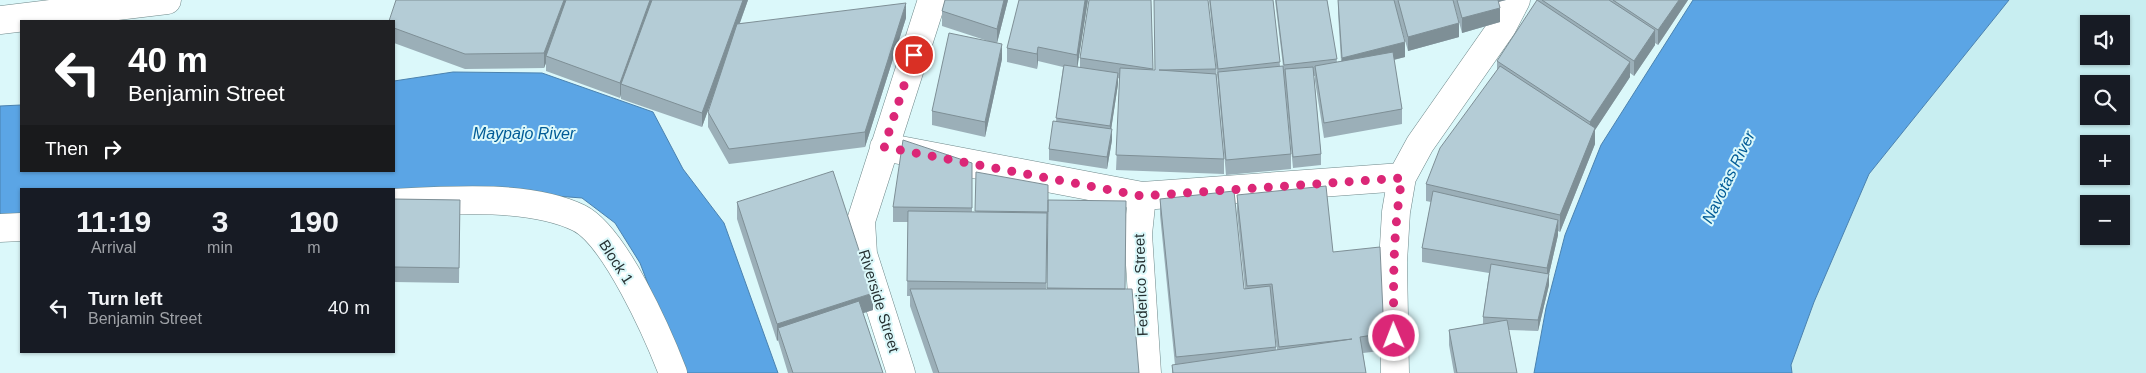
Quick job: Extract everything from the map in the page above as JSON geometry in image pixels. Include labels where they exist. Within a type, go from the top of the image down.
[{"type":"street","points":[[0,20],[167,0]]},
{"type":"street","name":"Riverside Street","points":[[901,373],[863,254],[861,222],[932,0]]},
{"type":"street","points":[[1395,373],[1393,262],[1396,212],[1402,178],[1420,144],[1502,27],[1516,0]]},
{"type":"street","points":[[884,147],[1142,196],[1402,178]]},
{"type":"street","name":"Federico Street","points":[[1142,196],[1138,234],[1147,373]]},
{"type":"street","name":"Block 1","points":[[395,203],[433,201],[517,203],[544,206],[580,219],[604,239],[658,334],[673,373]]},
{"type":"street","points":[[0,228],[20,227]]},
{"type":"shaded area","points":[[2009,0],[2146,0],[2146,373],[1792,373],[1791,365],[1814,302],[1869,174]]},
{"type":"water","name":"Navotas River","points":[[1693,0],[2009,0],[1869,174],[1814,302],[1791,365],[1792,373],[1534,373],[1546,308],[1565,235],[1601,145]]},
{"type":"water","name":"Maypajo River","points":[[453,72],[542,73],[653,112],[683,169],[724,223],[778,373],[682,373],[640,263],[615,223],[582,198],[450,188],[395,191],[395,188],[20,188],[20,215],[0,217],[0,106],[20,105],[20,172],[395,172],[395,81]]},
{"type":"building","points":[[396,0],[564,0],[544,53],[465,54],[395,28],[395,20],[389,20]]},
{"type":"building","points":[[566,0],[650,0],[620,83],[546,56]]},
{"type":"building","points":[[652,0],[743,0],[702,113],[621,84]]},
{"type":"building","points":[[945,0],[1004,0],[997,29],[942,11]]},
{"type":"building","points":[[1019,0],[1085,0],[1077,55],[1038,47],[1037,54],[1007,48]]},
{"type":"building","points":[[1089,0],[1151,0],[1153,69],[1080,58]]},
{"type":"building","points":[[1154,0],[1208,0],[1216,69],[1159,70],[1216,74],[1224,159],[1116,155],[1120,68],[1155,70]]},
{"type":"building","points":[[1210,0],[1273,0],[1280,62],[1218,69]]},
{"type":"building","points":[[1276,0],[1327,0],[1337,59],[1284,65]]},
{"type":"building","points":[[1338,0],[1394,0],[1405,42],[1342,58]]},
{"type":"building","points":[[1398,0],[1453,0],[1459,23],[1408,37]]},
{"type":"building","points":[[1457,0],[1498,0],[1500,8],[1462,18]]},
{"type":"building","points":[[1537,0],[1630,62],[1590,122],[1497,61]]},
{"type":"building","points":[[1542,0],[1609,0],[1655,30],[1634,61]]},
{"type":"building","points":[[1613,0],[1679,0],[1658,30]]},
{"type":"building","points":[[906,3],[865,132],[729,149],[708,112],[737,24]]},
{"type":"building","points":[[949,33],[1002,44],[985,122],[932,111]]},
{"type":"building","points":[[1393,52],[1402,109],[1324,123],[1315,66]]},
{"type":"building","points":[[1064,65],[1118,73],[1110,126],[1056,118]]},
{"type":"building","points":[[1283,66],[1291,154],[1226,160],[1218,72]]},
{"type":"building","points":[[1500,66],[1595,128],[1560,215],[1426,184],[1440,148]]},
{"type":"building","points":[[1313,67],[1321,154],[1293,157],[1285,69]]},
{"type":"building","points":[[1053,121],[1112,129],[1107,157],[1049,149]]},
{"type":"building","points":[[903,140],[972,163],[972,208],[893,207]]},
{"type":"building","points":[[833,171],[873,293],[777,324],[737,202]]},
{"type":"building","points":[[976,172],[1048,185],[1048,212],[975,211]]},
{"type":"building","points":[[1326,186],[1333,252],[1380,247],[1383,313],[1380,334],[1360,337],[1366,373],[1173,373],[1172,365],[1352,339],[1279,347],[1272,284],[1247,286],[1237,195]]},
{"type":"building","points":[[1234,191],[1244,289],[1270,286],[1276,347],[1176,357],[1160,199]]},
{"type":"building","points":[[1433,191],[1558,220],[1547,268],[1422,248]]},
{"type":"building","points":[[395,199],[460,200],[459,268],[395,267]]},
{"type":"building","points":[[1048,200],[1126,201],[1125,289],[1047,288]]},
{"type":"building","points":[[908,211],[1047,213],[1046,283],[907,281]]},
{"type":"building","points":[[1491,264],[1549,274],[1538,320],[1483,317]]},
{"type":"building","points":[[910,289],[1132,289],[1139,373],[939,373]]},
{"type":"building","points":[[859,301],[883,373],[793,373],[778,328]]},
{"type":"building","points":[[1507,320],[1517,373],[1457,373],[1449,330]]},
{"type":"route","points":[[914,55],[884,147],[1142,196],[1402,178],[1396,212],[1393,262],[1394,336]]}]
